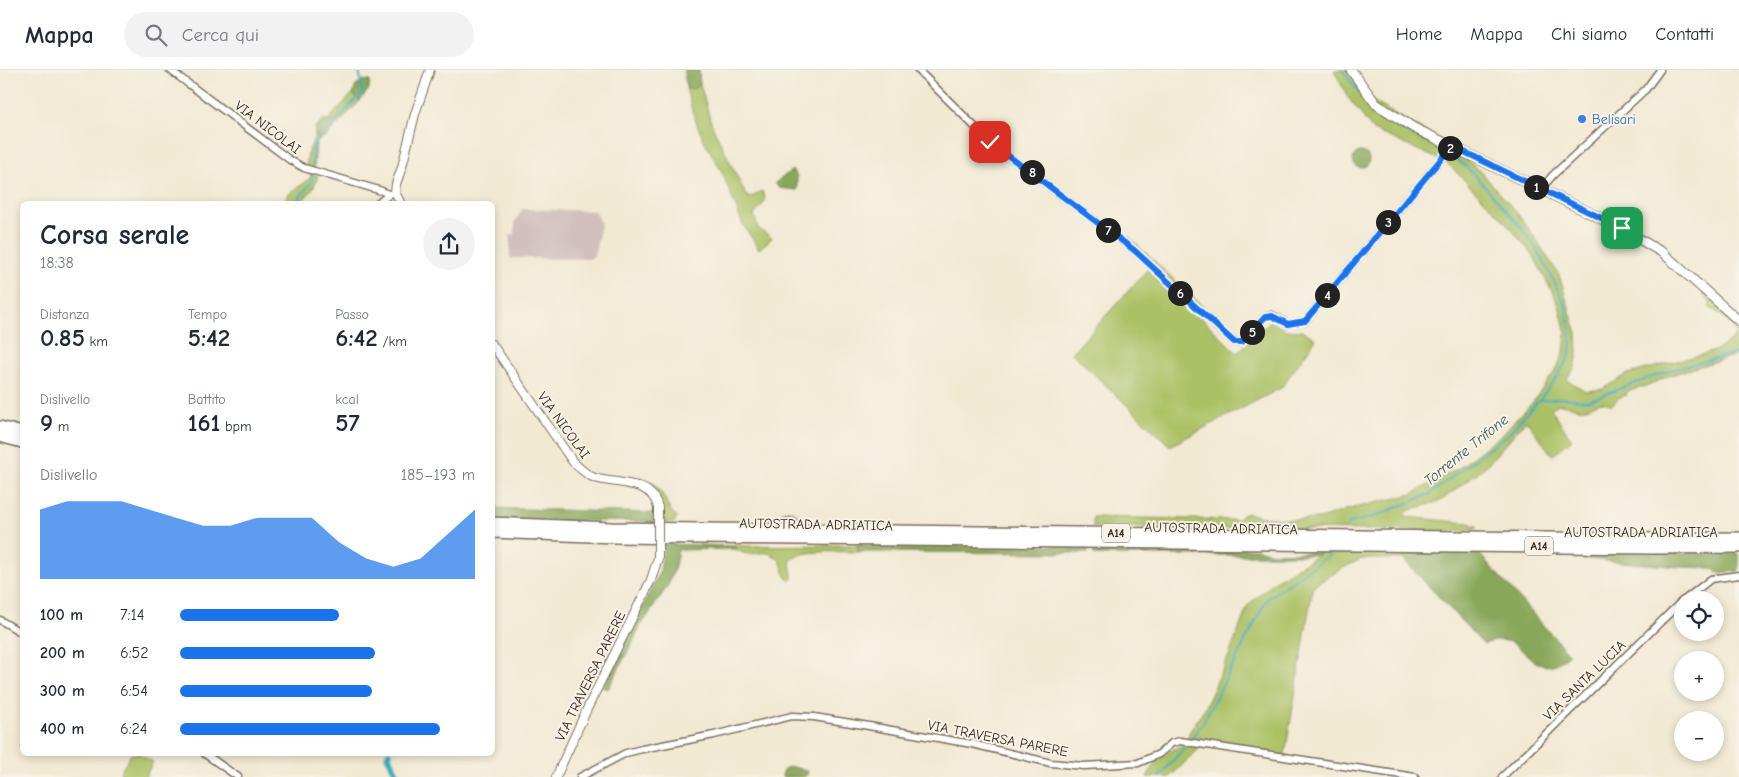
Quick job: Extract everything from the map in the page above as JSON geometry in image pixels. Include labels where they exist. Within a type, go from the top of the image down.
[{"type":"highway","points":[[0,428],[20,433]]},
{"type":"highway","points":[[0,436],[20,441]]},
{"type":"highway","name":"AUTOSTRADA ADRIATICA","points":[[495,524],[629,529],[1739,538]]},
{"type":"highway","name":"AUTOSTRADA ADRIATICA","points":[[495,532],[615,537],[1739,547]]},
{"type":"main road","points":[[1351,70],[1376,104],[1414,128],[1619,227],[1664,253],[1739,321]]},
{"type":"street","name":"VIA NICOLAI","points":[[170,70],[290,160],[304,168],[392,193]]},
{"type":"street","points":[[381,201],[392,193],[430,70]]},
{"type":"street","points":[[918,70],[990,142],[1134,250],[1234,342],[1242,342],[1265,317],[1272,316],[1288,324],[1305,321],[1452,146]]},
{"type":"street","points":[[1541,189],[1554,174],[1646,89],[1660,70]]},
{"type":"street","points":[[392,193],[399,201]]},
{"type":"street","name":"VIA NICOLAI","points":[[495,348],[573,462],[594,478],[644,488],[653,496],[658,508]]},
{"type":"street","name":"VIA TRAVERSA PARERE","points":[[556,777],[587,709],[651,580],[658,558],[658,508]]},
{"type":"street","name":"VIA SANTA LUCIA","points":[[1694,591],[1711,579],[1739,574]]},
{"type":"street","name":"VIA SANTA LUCIA","points":[[1502,777],[1674,609]]},
{"type":"street","points":[[0,620],[20,632]]},
{"type":"street","name":"VIA TRAVERSA PARERE","points":[[580,777],[626,753],[642,748],[714,735],[792,716],[814,717],[954,741],[1066,765],[1138,763],[1159,754],[1172,743],[1180,741],[1415,777]]},
{"type":"street","points":[[207,756],[238,777]]},
{"type":"shaded area","points":[[522,209],[595,211],[601,225],[594,256],[590,259],[510,258],[510,235],[515,234],[515,222]]},
{"type":"green space","points":[[684,70],[699,70],[700,84],[696,88],[686,88]]},
{"type":"green space","points":[[1334,70],[1347,70],[1368,98],[1455,150],[1482,173],[1517,213],[1559,275],[1577,334],[1578,353],[1575,368],[1567,378],[1572,383],[1586,391],[1603,389],[1628,374],[1715,351],[1730,341],[1737,334],[1725,319],[1710,308],[1710,302],[1702,294],[1704,293],[1739,325],[1739,354],[1671,375],[1626,392],[1627,395],[1618,398],[1612,405],[1603,402],[1581,408],[1559,404],[1551,409],[1572,440],[1558,452],[1552,455],[1526,420],[1487,465],[1442,500],[1405,512],[1406,517],[1469,523],[1478,527],[1467,531],[1093,527],[1093,517],[1237,520],[1247,513],[1262,517],[1292,520],[1320,519],[1346,510],[1412,494],[1460,467],[1500,436],[1532,403],[1556,370],[1564,352],[1566,333],[1559,305],[1533,255],[1501,217],[1447,163],[1373,130],[1347,96]]},
{"type":"green space","points":[[363,80],[370,81],[369,89],[360,101],[355,97],[354,90]]},
{"type":"green space","points":[[700,84],[712,125],[746,195],[750,198],[762,191],[765,198],[763,204],[754,215],[758,228],[772,238],[759,249],[743,225],[722,172],[703,139],[693,114],[686,88],[690,89]]},
{"type":"green space","points":[[354,92],[354,95],[360,101],[333,129],[332,121],[328,120]]},
{"type":"green space","points":[[326,119],[332,121],[333,129],[326,137],[317,138],[315,136],[315,127]]},
{"type":"green space","points":[[315,136],[322,138],[316,144],[314,170],[306,167],[308,153]]},
{"type":"green space","points":[[1358,152],[1364,152],[1369,157],[1367,166],[1358,168],[1353,163],[1353,157]]},
{"type":"green space","points":[[792,170],[797,176],[797,190],[779,188],[775,183]]},
{"type":"green space","points":[[309,173],[318,176],[313,189],[302,201],[284,201],[289,193],[305,183],[311,175]]},
{"type":"green space","points":[[1127,235],[1219,322],[1217,324],[1148,259],[1121,237]]},
{"type":"green space","points":[[1150,267],[1237,353],[1270,321],[1286,330],[1303,331],[1316,339],[1281,388],[1170,446],[1072,353]]},
{"type":"green space","points":[[643,478],[657,486],[673,514],[677,516],[674,523],[663,522],[661,504],[637,484],[639,479]]},
{"type":"green space","points":[[495,508],[654,513],[654,522],[495,519]]},
{"type":"green space","points":[[788,510],[800,517],[799,525],[784,525],[781,515],[783,511]]},
{"type":"green space","points":[[664,544],[737,546],[735,549],[678,550],[674,570],[667,587],[642,624],[608,689],[602,687],[660,571]]},
{"type":"green space","points":[[858,545],[858,552],[822,552],[795,556],[791,560],[792,580],[790,581],[785,575],[777,557],[768,553],[746,554],[735,549],[737,546]]},
{"type":"green space","points":[[858,545],[1088,546],[1088,553],[858,552]]},
{"type":"green space","points":[[1093,547],[1258,549],[1272,553],[1319,552],[1318,555],[1094,555]]},
{"type":"green space","points":[[1402,548],[1403,559],[1361,559],[1313,586],[1285,755],[1187,738],[1204,710],[1230,653],[1248,605],[1275,581],[1318,555],[1319,552],[1330,549]]},
{"type":"green space","points":[[1402,548],[1475,549],[1569,654],[1556,664],[1548,666],[1535,662],[1519,648],[1507,641],[1483,644],[1403,559]]},
{"type":"green space","points":[[1572,552],[1739,554],[1739,571],[1717,573],[1712,568],[1573,558]]},
{"type":"green space","points":[[1185,745],[1201,747],[1170,777],[1147,777],[1163,757]]},
{"type":"green space","points":[[130,756],[142,756],[153,762],[145,777],[127,777],[120,773]]},
{"type":"green space","points":[[793,767],[807,771],[808,774],[804,777],[782,777],[785,768]]},
{"type":"waterway","points":[[312,169],[314,145],[363,92],[359,70]]},
{"type":"waterway","name":"Torrente Trifone","points":[[1342,70],[1370,107],[1388,123],[1444,150]]},
{"type":"waterway","name":"Torrente Trifone","points":[[1347,526],[1350,523],[1376,516],[1430,494],[1507,435],[1558,376],[1570,355],[1571,333],[1565,305],[1537,250],[1522,228],[1474,174],[1452,155]]},
{"type":"waterway","points":[[296,201],[311,183],[312,173]]},
{"type":"waterway","points":[[1540,400],[1564,398],[1587,401],[1671,370],[1739,352]]},
{"type":"waterway","name":"Torrente Trifone","points":[[1192,738],[1204,721],[1267,599],[1328,556],[1334,549]]},
{"type":"waterway","name":"Torrente Trifone","points":[[1159,777],[1185,747]]},
{"type":"waterway","points":[[388,756],[398,777]]},
{"type":"place","name":"Belisari","points":[[1582,119]]},
{"type":"route","points":[[990,142],[1134,250],[1234,342],[1242,342],[1265,317],[1272,316],[1288,324],[1305,321],[1452,146],[1622,228]]}]
